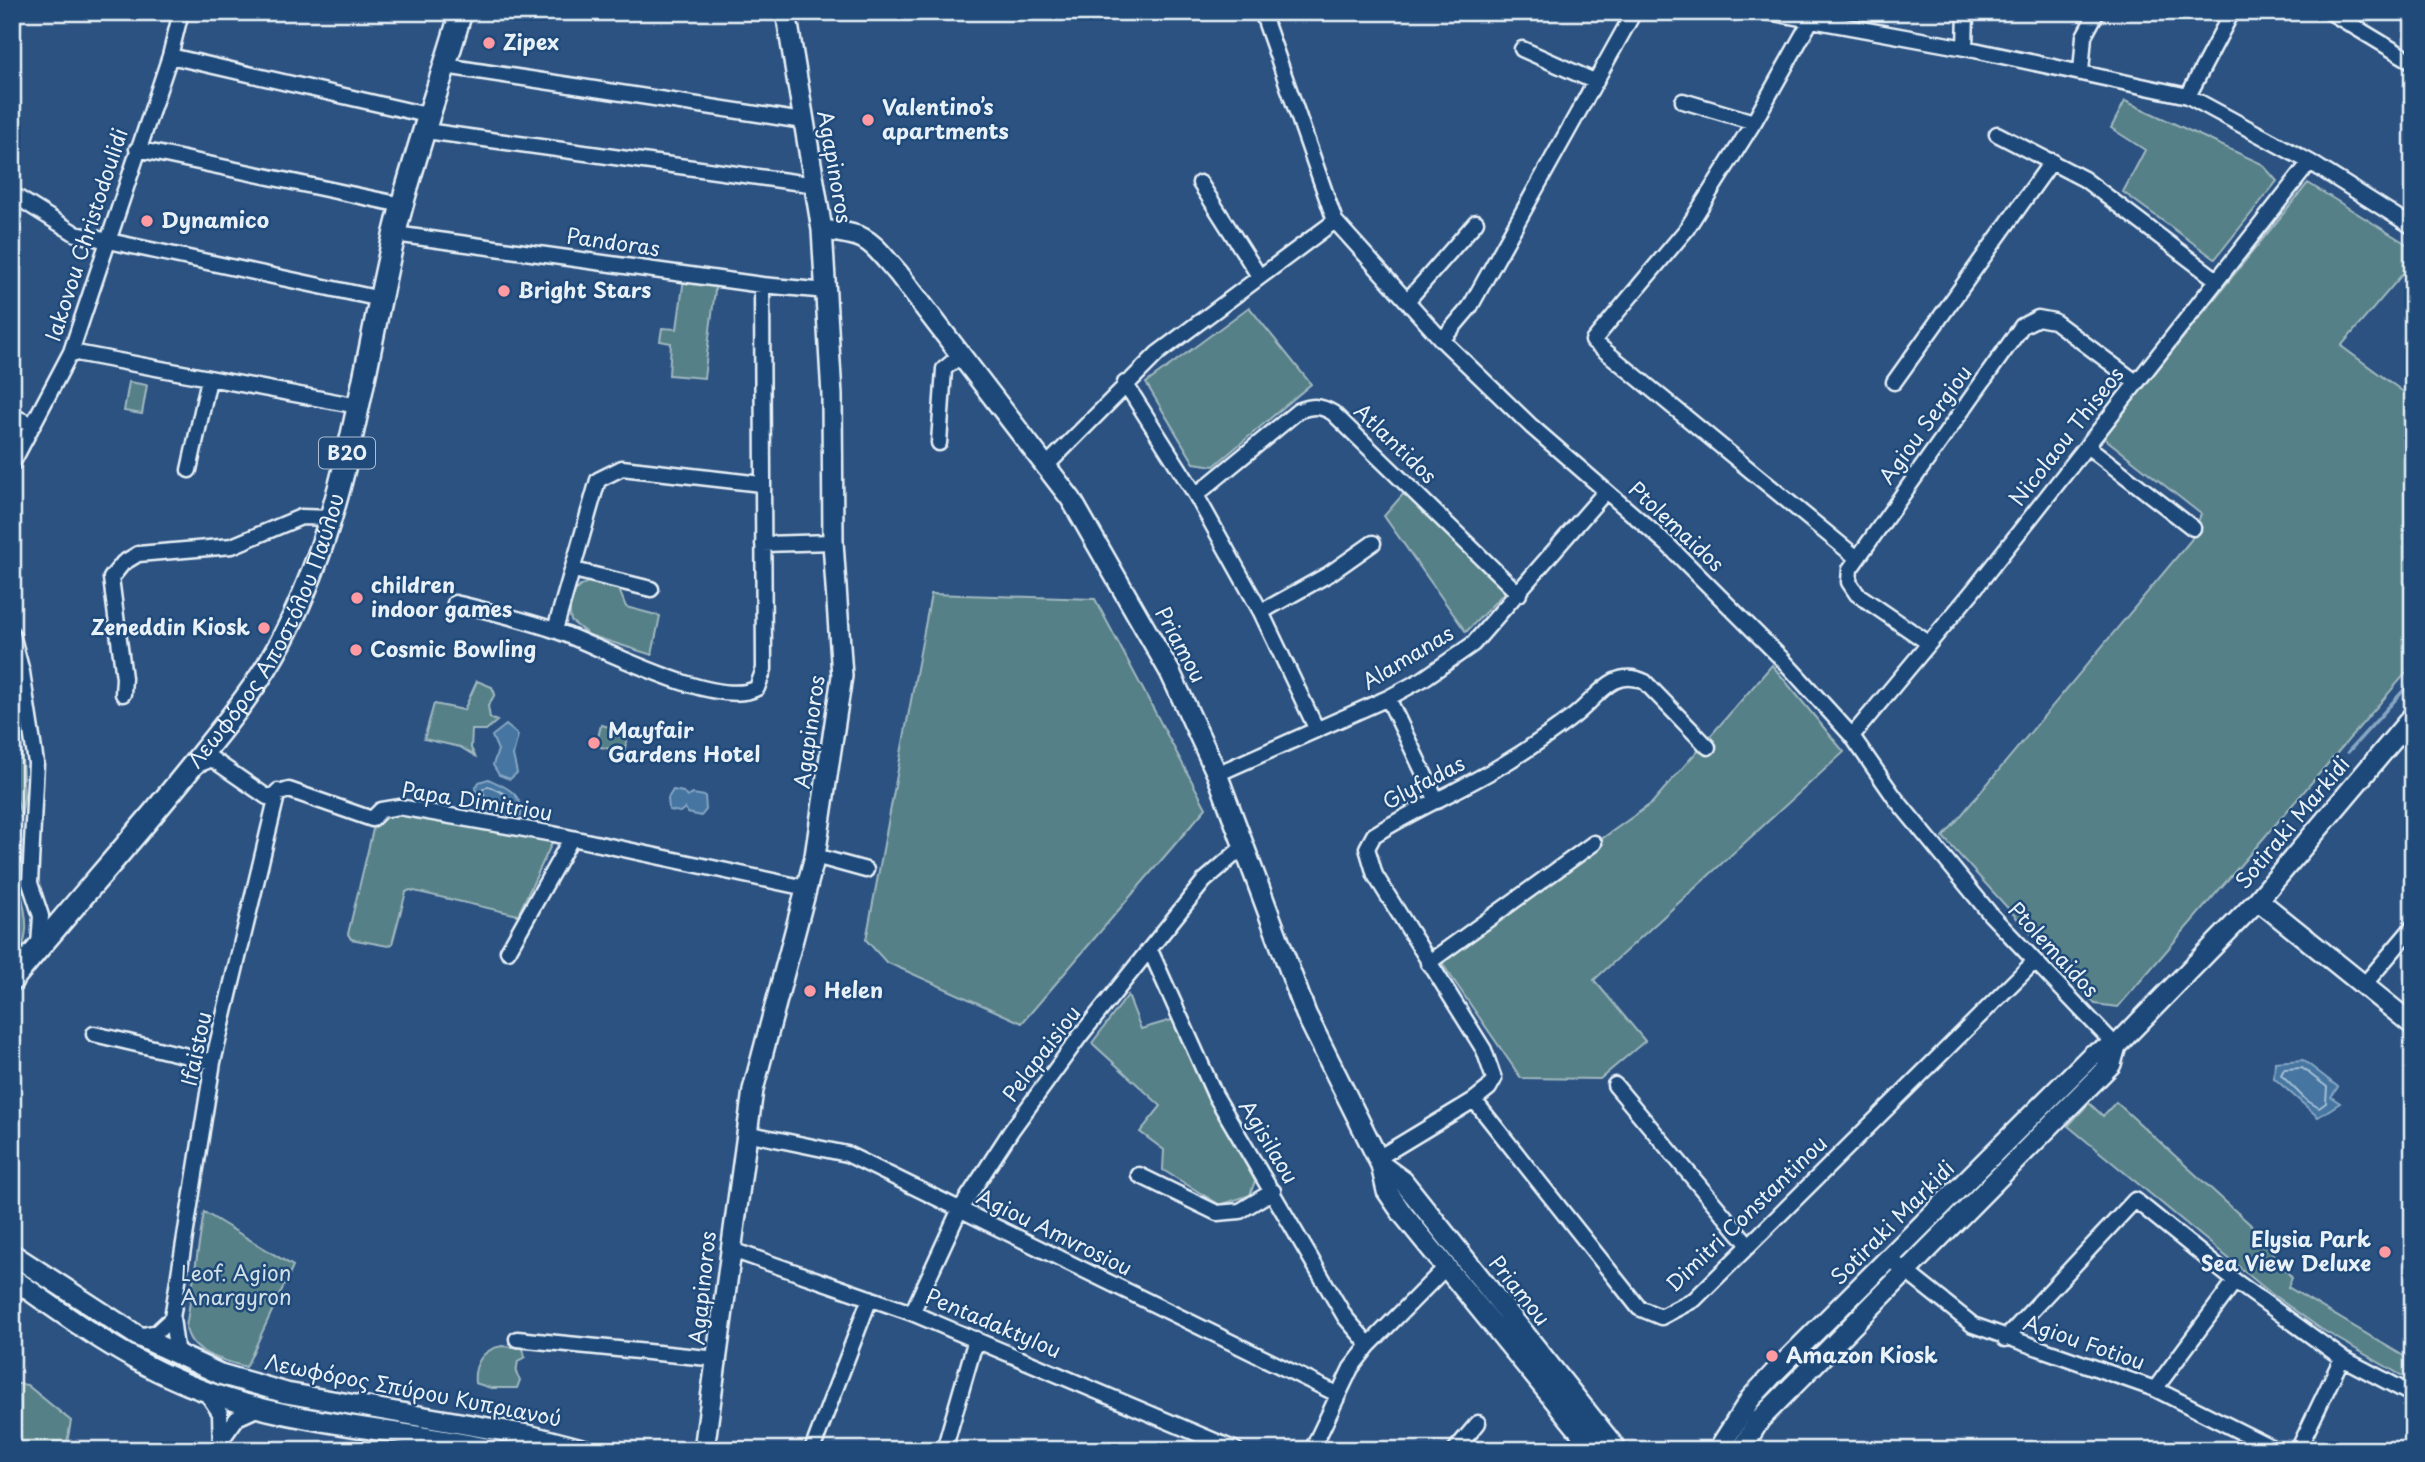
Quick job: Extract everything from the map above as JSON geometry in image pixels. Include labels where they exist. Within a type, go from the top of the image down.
[{"type":"main road","name":"Λεωφόρος Αποστόλου Παύλου","points":[[12,980],[70,909],[117,859],[257,682],[280,644],[316,567],[332,518],[402,205],[461,12]]},
{"type":"main road","name":"Λεωφόρος Αποστόλου Παύλου","points":[[12,998],[98,893],[117,859]]},
{"type":"street","name":"Iakovou Christodoulidi","points":[[12,464],[71,352],[170,55],[181,12]]},
{"type":"street","name":"Agapinoros","points":[[704,1450],[746,1133],[764,1044],[815,856],[842,676],[833,542],[827,291],[822,230],[786,12]]},
{"type":"street","name":"Ptolemaidos","points":[[1262,12],[1335,221],[1442,340],[1531,426],[1713,590],[1852,736],[1926,839],[2034,962],[2116,1046]]},
{"type":"street","points":[[1442,340],[1470,307],[1634,12]]},
{"type":"street","points":[[1768,12],[1810,22],[1834,18],[2188,96],[2310,162],[2413,227]]},
{"type":"street","points":[[1965,48],[1966,12]]},
{"type":"street","points":[[2081,72],[2084,36],[2096,12]]},
{"type":"street","points":[[2188,96],[2232,12]]},
{"type":"street","points":[[2330,12],[2413,62]]},
{"type":"street","points":[[1810,22],[1754,122],[1686,230],[1593,341],[1857,558],[1849,577],[1857,594],[1927,642]]},
{"type":"street","points":[[1522,49],[1596,82]]},
{"type":"street","points":[[170,55],[429,123],[816,185]]},
{"type":"street","points":[[445,66],[803,121]]},
{"type":"street","points":[[1682,101],[1754,122]]},
{"type":"street","points":[[1997,134],[2052,160],[2084,179],[2217,280]]},
{"type":"street","points":[[137,149],[402,205]]},
{"type":"street","points":[[1894,382],[2052,160]]},
{"type":"street","name":"Nicolaou Thiseos","points":[[1852,736],[1927,642],[1972,592],[2310,162]]},
{"type":"street","points":[[1200,183],[1259,276]]},
{"type":"street","points":[[12,194],[76,234],[381,299]]},
{"type":"street","points":[[1046,466],[1125,383],[1158,353],[1335,221]]},
{"type":"street","points":[[1407,301],[1476,222]]},
{"type":"street","name":"Priamou","points":[[822,230],[862,235],[871,242],[1071,499],[1170,672],[1217,774],[1306,1014],[1379,1162],[1387,1191],[1445,1268],[1595,1450]]},
{"type":"street","name":"Pandoras","points":[[395,233],[762,285],[827,291]]},
{"type":"street","points":[[455,603],[555,630],[640,668],[721,691],[750,692],[757,688],[764,669],[762,285]]},
{"type":"street","name":"Agiou Sergiou","points":[[1857,558],[2029,320],[2045,318],[2054,321],[2136,382]]},
{"type":"street","points":[[71,352],[358,406]]},
{"type":"street","points":[[939,443],[944,369],[961,355]]},
{"type":"street","points":[[189,470],[209,379]]},
{"type":"street","points":[[1125,383],[1196,495],[1261,612],[1316,728]]},
{"type":"street","name":"Atlantidos","points":[[1196,495],[1298,411],[1322,407],[1333,413],[1519,594]]},
{"type":"street","points":[[12,416],[33,425]]},
{"type":"street","points":[[2087,446],[2193,528]]},
{"type":"street","points":[[555,630],[598,480],[622,468],[636,468],[761,484]]},
{"type":"street","name":"Alamanas","points":[[1217,774],[1388,698],[1423,679],[1473,644],[1606,491]]},
{"type":"street","points":[[123,694],[124,678],[111,578],[123,563],[138,554],[232,545],[311,515],[332,518]]},
{"type":"street","points":[[763,544],[833,542]]},
{"type":"street","points":[[1261,612],[1329,574],[1373,543]]},
{"type":"street","points":[[573,570],[651,589]]},
{"type":"street","points":[[12,634],[22,672],[36,763],[30,883],[38,904],[41,933],[38,948]]},
{"type":"street","name":"Glyfadas","points":[[1474,1100],[1492,1083],[1494,1072],[1484,1050],[1375,875],[1367,848],[1374,835],[1513,759],[1576,715],[1613,680],[1621,677],[1636,677],[1645,682],[1709,747]]},
{"type":"street","points":[[1388,698],[1437,801]]},
{"type":"street","name":"Sotiraki Markidi","points":[[1718,1450],[1751,1398],[2092,1055],[2116,1046],[2258,900],[2413,716]]},
{"type":"street","name":"Papa Dimitriou","points":[[190,768],[212,759],[267,797],[278,791],[289,790],[372,819],[381,810],[399,807],[571,839],[806,888]]},
{"type":"street","name":"Ifaistou","points":[[184,1358],[176,1348],[172,1318],[213,1062],[278,791]]},
{"type":"street","points":[[508,951],[559,865],[571,839]]},
{"type":"street","points":[[1428,963],[1594,843]]},
{"type":"street","name":"Pelapaisiou","points":[[912,1313],[959,1211],[1011,1131],[1080,1036],[1204,881],[1244,846]]},
{"type":"street","points":[[815,856],[866,870]]},
{"type":"street","points":[[2258,900],[2413,1025]]},
{"type":"street","points":[[38,904],[70,909]]},
{"type":"street","points":[[2363,986],[2413,927]]},
{"type":"street","name":"Agisilaou","points":[[1150,950],[1215,1095],[1345,1317],[1369,1345]]},
{"type":"street","name":"Dimitri Constantinou","points":[[1474,1100],[1639,1308],[1650,1315],[1661,1317],[1689,1304],[2034,962]]},
{"type":"street","points":[[94,1034],[213,1062]]},
{"type":"street","name":"Sotiraki Markidi","points":[[1741,1450],[1760,1419],[2111,1064],[2116,1046]]},
{"type":"street","points":[[1615,1085],[1748,1244]]},
{"type":"street","points":[[1379,1162],[1474,1100]]},
{"type":"street","name":"Agiou Amvrosiou","points":[[746,1133],[847,1154],[1337,1394]]},
{"type":"street","name":"Priamou","points":[[1379,1162],[1403,1181],[1617,1450]]},
{"type":"street","points":[[1139,1175],[1217,1213],[1240,1211],[1273,1191]]},
{"type":"street","points":[[2006,1339],[2135,1200],[2235,1280],[2342,1358],[2413,1395]]},
{"type":"street","name":"Pentadaktylou","points":[[729,1249],[912,1313],[1236,1450]]},
{"type":"street","name":"Λεωφόρος Σπύρου Κυπριανού","points":[[12,1254],[138,1336],[220,1374],[286,1393],[528,1435],[586,1450]]},
{"type":"street","name":"Agiou Fotiou","points":[[1889,1258],[1939,1301],[1973,1325],[2006,1339],[2155,1389],[2277,1450]]},
{"type":"street","points":[[1312,1450],[1327,1423],[1337,1394],[1369,1345],[1445,1268]]},
{"type":"street","name":"Λεωφόρος Σπύρου Κυπριανού","points":[[12,1278],[107,1342],[206,1392],[259,1408],[495,1450]]},
{"type":"street","points":[[2155,1389],[2235,1280]]},
{"type":"street","points":[[812,1450],[870,1298]]},
{"type":"street","points":[[138,1336],[157,1332],[172,1318]]},
{"type":"street","points":[[517,1339],[718,1359]]},
{"type":"street","points":[[944,1450],[976,1339]]},
{"type":"street","points":[[2298,1450],[2342,1358]]},
{"type":"street","points":[[206,1392],[220,1413],[221,1444]]},
{"type":"street","points":[[221,1444],[237,1418],[259,1408]]},
{"type":"street","points":[[1455,1450],[1478,1423]]},
{"type":"green space","points":[[2125,101],[2262,164],[2277,181],[2215,259],[2123,192],[2145,150],[2111,128]]},
{"type":"green space","points":[[2308,183],[2413,248],[2413,262],[2341,346],[2413,399],[2413,665],[2118,1007],[2095,1004],[1943,837],[2191,540],[2201,514],[2103,437]]},
{"type":"green space","points":[[684,278],[716,282],[704,378],[669,375],[671,343],[660,341],[662,328],[677,329]]},
{"type":"green space","points":[[1249,307],[1311,384],[1214,466],[1194,463],[1146,383]]},
{"type":"green space","points":[[129,382],[147,385],[142,414],[124,411]]},
{"type":"green space","points":[[1405,492],[1505,592],[1466,632],[1384,516]]},
{"type":"green space","points":[[590,581],[618,587],[626,607],[660,616],[652,655],[589,635],[571,621],[572,596],[578,588]]},
{"type":"green space","points":[[931,594],[1095,599],[1206,808],[1022,1023],[886,962],[866,940]]},
{"type":"green space","points":[[1772,665],[1844,752],[1594,980],[1645,1041],[1600,1079],[1521,1078],[1437,956],[1652,803]]},
{"type":"green space","points":[[477,681],[492,687],[495,694],[488,706],[490,718],[497,721],[486,730],[472,730],[471,748],[475,756],[460,747],[424,739],[434,704],[464,710]]},
{"type":"green space","points":[[601,725],[624,730],[627,739],[624,752],[596,746]]},
{"type":"green space","points":[[12,740],[21,740],[24,797],[21,817],[12,776]]},
{"type":"green space","points":[[389,812],[547,838],[552,843],[518,915],[410,890],[406,892],[392,944],[388,946],[351,939],[348,934],[374,825]]},
{"type":"green space","points":[[20,889],[26,929],[22,947],[12,967],[12,920]]},
{"type":"green space","points":[[1128,995],[1141,1029],[1175,1019],[1207,1095],[1255,1181],[1250,1195],[1220,1205],[1163,1170],[1164,1150],[1140,1132],[1161,1106],[1092,1043]]},
{"type":"green space","points":[[2116,1102],[2252,1226],[2292,1278],[2288,1287],[2407,1358],[2413,1350],[2413,1382],[2321,1329],[2273,1295],[2068,1126],[2089,1103],[2103,1116]]},
{"type":"green space","name":"Leof. Agion Anargyron","points":[[204,1212],[293,1266],[246,1367],[218,1359],[201,1350],[194,1344],[186,1327]]},
{"type":"green space","points":[[502,1346],[523,1348],[525,1357],[518,1361],[516,1373],[520,1380],[517,1388],[491,1388],[475,1383],[481,1358],[489,1350]]},
{"type":"green space","points":[[12,1383],[27,1385],[71,1421],[67,1443],[76,1450],[12,1450]]},
{"type":"water","points":[[506,725],[518,735],[513,755],[517,773],[510,779],[499,775],[493,765],[498,750],[492,736]]},
{"type":"water","points":[[488,779],[507,788],[517,797],[521,816],[481,810],[482,803],[475,789],[479,782]]},
{"type":"water","points":[[673,790],[683,792],[687,797],[693,794],[705,796],[706,810],[701,816],[688,813],[685,808],[680,812],[669,810],[668,798]]},
{"type":"water","points":[[2303,1060],[2338,1087],[2331,1097],[2340,1103],[2318,1117],[2274,1078],[2275,1062]]},
{"type":"waterway","points":[[2348,752],[2413,680]]},
{"type":"place","name":"Zipex","points":[[489,43]]},
{"type":"place","name":"Valentino’s apartments","points":[[868,120]]},
{"type":"place","name":"Dynamico","points":[[147,221]]},
{"type":"place","name":"Bright Stars","points":[[504,291]]},
{"type":"place","name":"children indoor games","points":[[357,598]]},
{"type":"place","name":"Zeneddin Kiosk","points":[[264,628]]},
{"type":"place","name":"Cosmic Bowling","points":[[356,650]]},
{"type":"place","name":"Mayfair Gardens Hotel","points":[[594,743]]},
{"type":"place","name":"Helen","points":[[810,991]]},
{"type":"place","name":"Elysia Park Sea View Deluxe","points":[[2385,1252]]},
{"type":"place","name":"Amazon Kiosk","points":[[1772,1356]]}]
